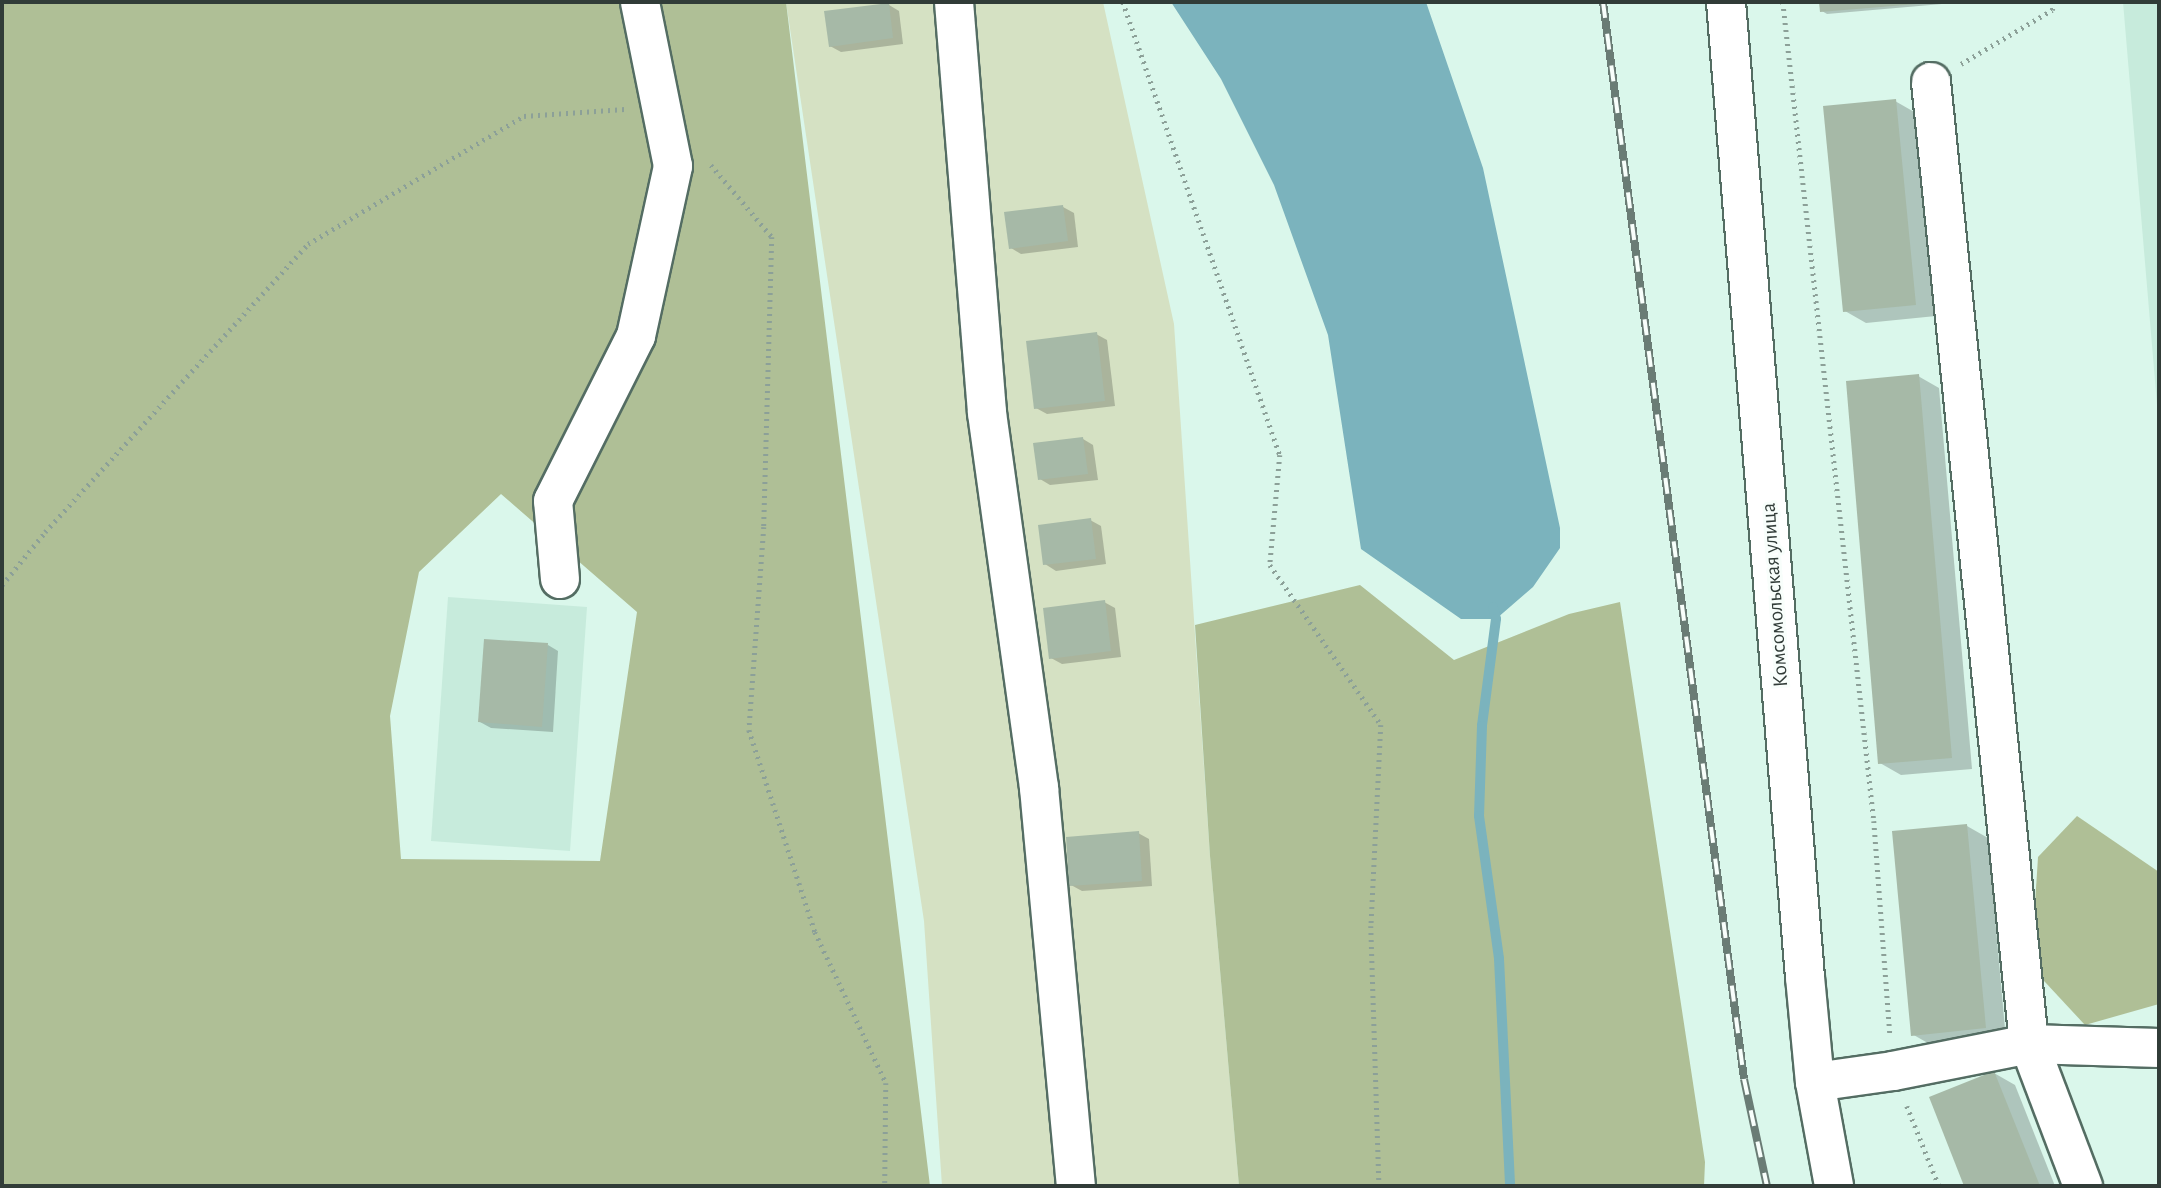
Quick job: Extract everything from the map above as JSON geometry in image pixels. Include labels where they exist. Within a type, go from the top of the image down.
[{"type":"street","points":[[560,579],[553,501],[636,336],[673,166],[640,2]]},
{"type":"street","points":[[954,2],[987,413],[1039,788],[1076,1186]]},
{"type":"street","name":"Комсомольская улица","points":[[1726,2],[1815,1082],[1834,1186]]},
{"type":"street","points":[[1931,82],[2029,1044],[2083,1186]]},
{"type":"street","points":[[1815,1082],[1893,1072],[2029,1044],[2159,1048]]},
{"type":"path","points":[[1123,2],[1280,455],[1270,565],[1381,725],[1371,926],[1379,1186]]},
{"type":"path","points":[[1783,2],[1872,807],[1893,1072],[1939,1186]]},
{"type":"path","points":[[1931,82],[2052,10],[2054,2]]},
{"type":"shaded area","points":[[2,2],[786,2],[930,1186],[2,1186]],"holes":[[[501,494],[637,612],[600,861],[401,859],[390,716],[419,572]]]},
{"type":"shaded area","points":[[786,2],[1103,2],[1174,324],[1210,856],[1239,1186],[942,1186],[924,921]]},
{"type":"shaded area","points":[[2123,2],[2159,2],[2159,428]]},
{"type":"shaded area","points":[[1360,585],[1454,660],[1569,614],[1620,602],[1705,1162],[1704,1186],[1239,1186],[1210,856],[1195,625]]},
{"type":"shaded area","points":[[448,597],[587,607],[570,851],[431,841]]},
{"type":"shaded area","points":[[2077,816],[2159,872],[2159,1004],[2085,1025],[2031,967],[2038,857]]},
{"type":"water","points":[[1171,2],[1426,2],[1483,168],[1560,528],[1560,548],[1533,587],[1496,619],[1461,619],[1361,549],[1328,335],[1274,185],[1221,79]]},
{"type":"building","points":[[1819,2],[1917,2],[1917,4],[1820,12]]},
{"type":"building","points":[[889,3],[893,38],[829,47],[824,11]]},
{"type":"building","points":[[1896,99],[1916,305],[1843,312],[1823,106]]},
{"type":"building","points":[[1063,205],[1068,241],[1009,249],[1004,212]]},
{"type":"building","points":[[1097,332],[1105,401],[1034,409],[1026,341]]},
{"type":"building","points":[[1919,374],[1952,758],[1878,764],[1846,381]]},
{"type":"building","points":[[1083,437],[1088,474],[1038,480],[1033,443]]},
{"type":"building","points":[[1091,518],[1096,559],[1043,565],[1038,525]]},
{"type":"building","points":[[1105,600],[1111,651],[1049,659],[1043,608]]},
{"type":"building","points":[[484,639],[548,643],[542,727],[478,722]]},
{"type":"building","points":[[1967,824],[1986,1028],[1911,1036],[1892,831]]},
{"type":"building","points":[[1139,831],[1142,881],[1069,886],[1066,837]]},
{"type":"building","points":[[1994,1071],[2040,1186],[1964,1186],[1929,1097]]},
{"type":"waterway","points":[[1493,607],[1496,619],[1482,726],[1479,816],[1499,959],[1510,1186]]},
{"type":"railway","points":[[1603,2],[1744,1079],[1767,1186]]}]
